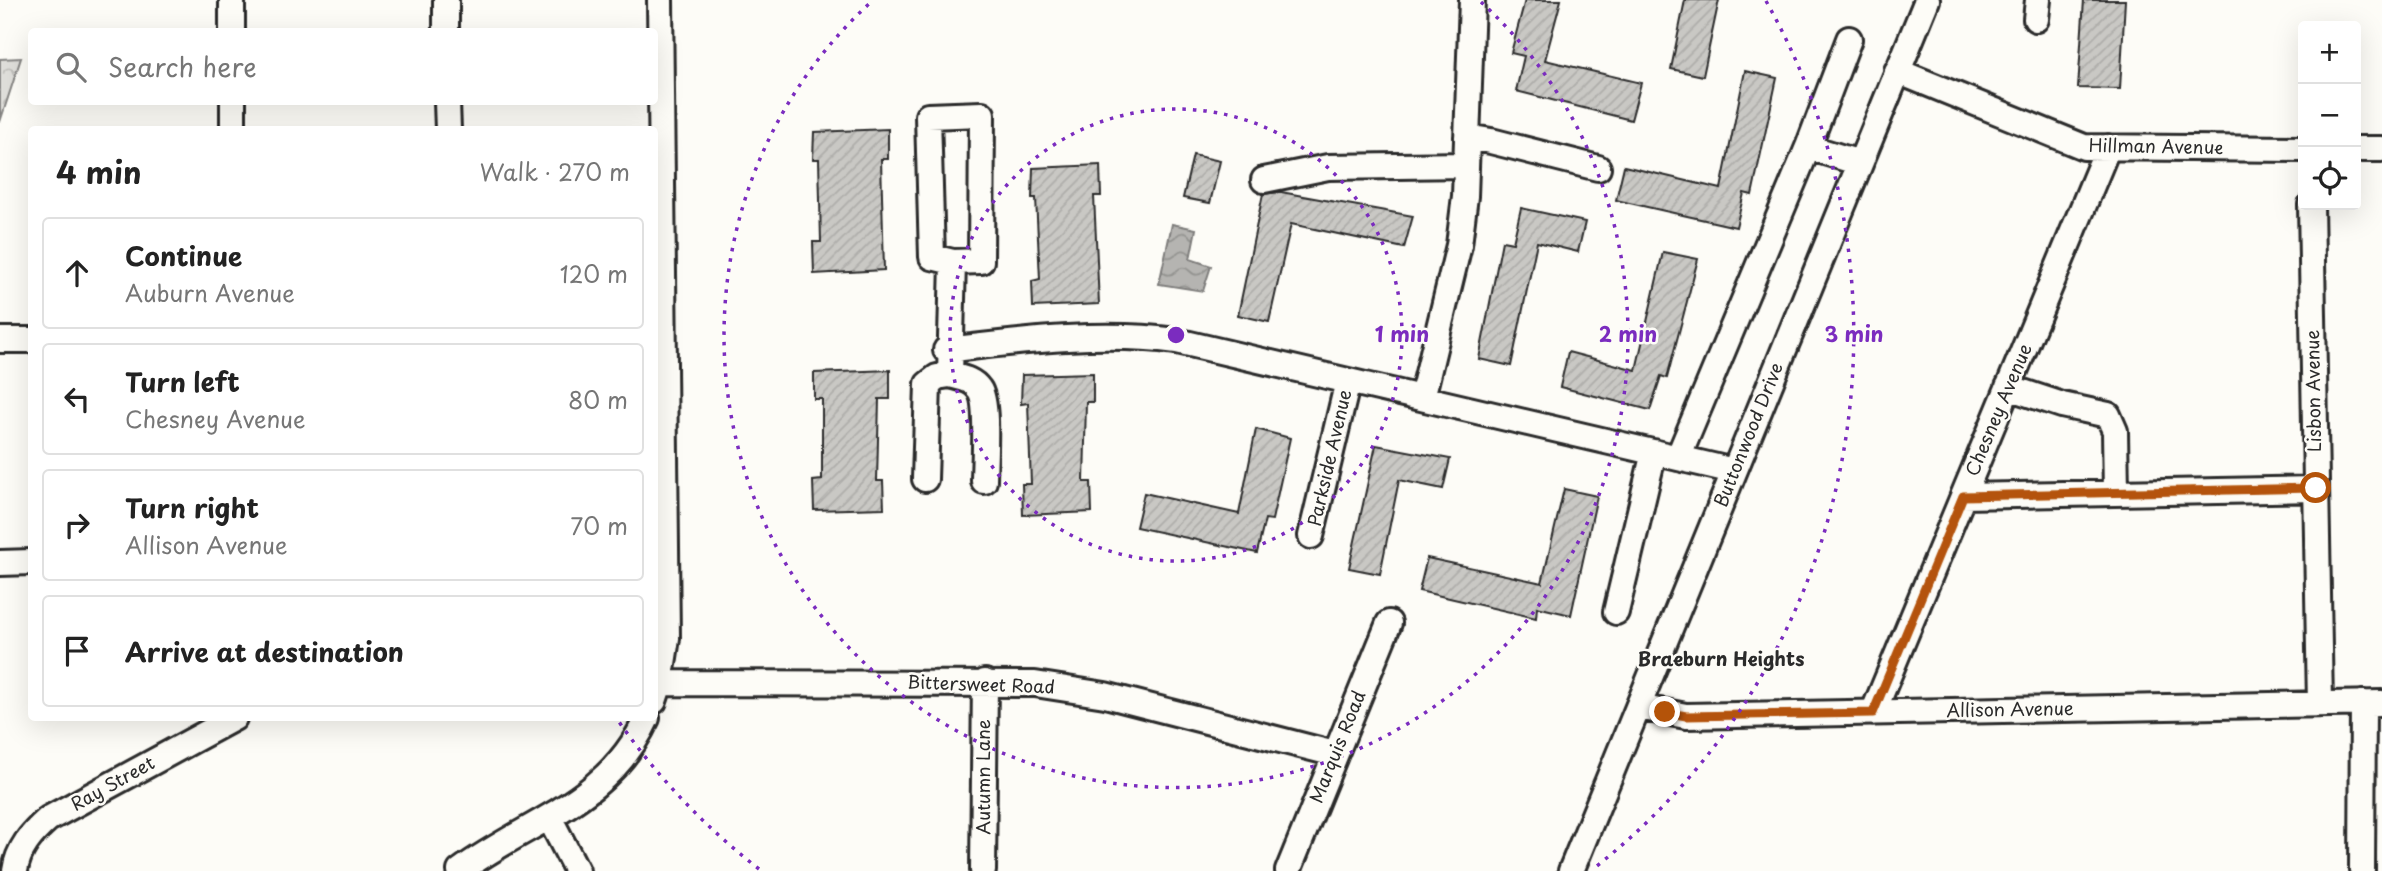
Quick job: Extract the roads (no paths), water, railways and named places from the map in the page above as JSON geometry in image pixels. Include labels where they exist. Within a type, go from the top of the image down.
[{"type":"street","points":[[232,0],[232,28]]},
{"type":"street","points":[[446,0],[446,28]]},
{"type":"street","points":[[658,687],[667,638],[660,484],[660,0]]},
{"type":"street","points":[[1422,398],[1459,245],[1465,196],[1472,0]]},
{"type":"street","name":"Buttonwood Drive","points":[[1571,871],[1927,0]]},
{"type":"street","points":[[1616,612],[1666,455],[1808,147],[1849,38]]},
{"type":"street","name":"Hillman Avenue","points":[[1897,71],[2084,147],[2298,149]]},
{"type":"street","points":[[233,105],[233,126]]},
{"type":"street","points":[[447,105],[448,126]]},
{"type":"street","points":[[982,114],[981,261],[953,262],[932,257],[928,117],[982,114]]},
{"type":"street","points":[[1467,138],[1491,141],[1598,169]]},
{"type":"street","points":[[1808,147],[1860,163]]},
{"type":"street","name":"Chesney Avenue","points":[[1873,713],[2108,147]]},
{"type":"street","points":[[2361,149],[2382,149]]},
{"type":"street","points":[[1264,180],[1328,167],[1466,165]]},
{"type":"street","name":"Lisbon Avenue","points":[[2311,210],[2320,704]]},
{"type":"street","points":[[950,375],[953,262]]},
{"type":"street","points":[[949,349],[1068,337],[1138,336],[1177,341],[1734,471]]},
{"type":"street","points":[[0,340],[28,340]]},
{"type":"street","points":[[925,479],[928,384],[937,377],[950,375],[968,379],[981,390],[985,404],[984,481]]},
{"type":"street","name":"Parkside Avenue","points":[[1311,536],[1348,381]]},
{"type":"street","points":[[2008,387],[2062,405],[2108,415],[2115,431],[2116,493]]},
{"type":"street","points":[[1963,496],[2316,488]]},
{"type":"street","points":[[0,563],[28,562]]},
{"type":"street","name":"Marquis Road","points":[[1288,871],[1389,622]]},
{"type":"street","name":"Bittersweet Road","points":[[658,692],[985,682],[1035,684],[1080,690],[1335,754]]},
{"type":"street","name":"Autumn Lane","points":[[983,871],[985,682]]},
{"type":"street","points":[[2362,871],[2372,703]]},
{"type":"street","name":"Allison Avenue","points":[[1638,707],[1686,716],[2372,703]]},
{"type":"street","name":"Ray Street","points":[[15,871],[22,848],[33,832],[48,820],[229,721]]},
{"type":"street","points":[[460,871],[583,796],[605,778],[627,753],[645,721]]},
{"type":"street","points":[[549,817],[577,871]]},
{"type":"water","points":[[1172,224],[1196,229],[1190,259],[1211,266],[1203,291],[1159,284]]},
{"type":"district","name":"Braeburn Heights","points":[[1721,659]]}]
